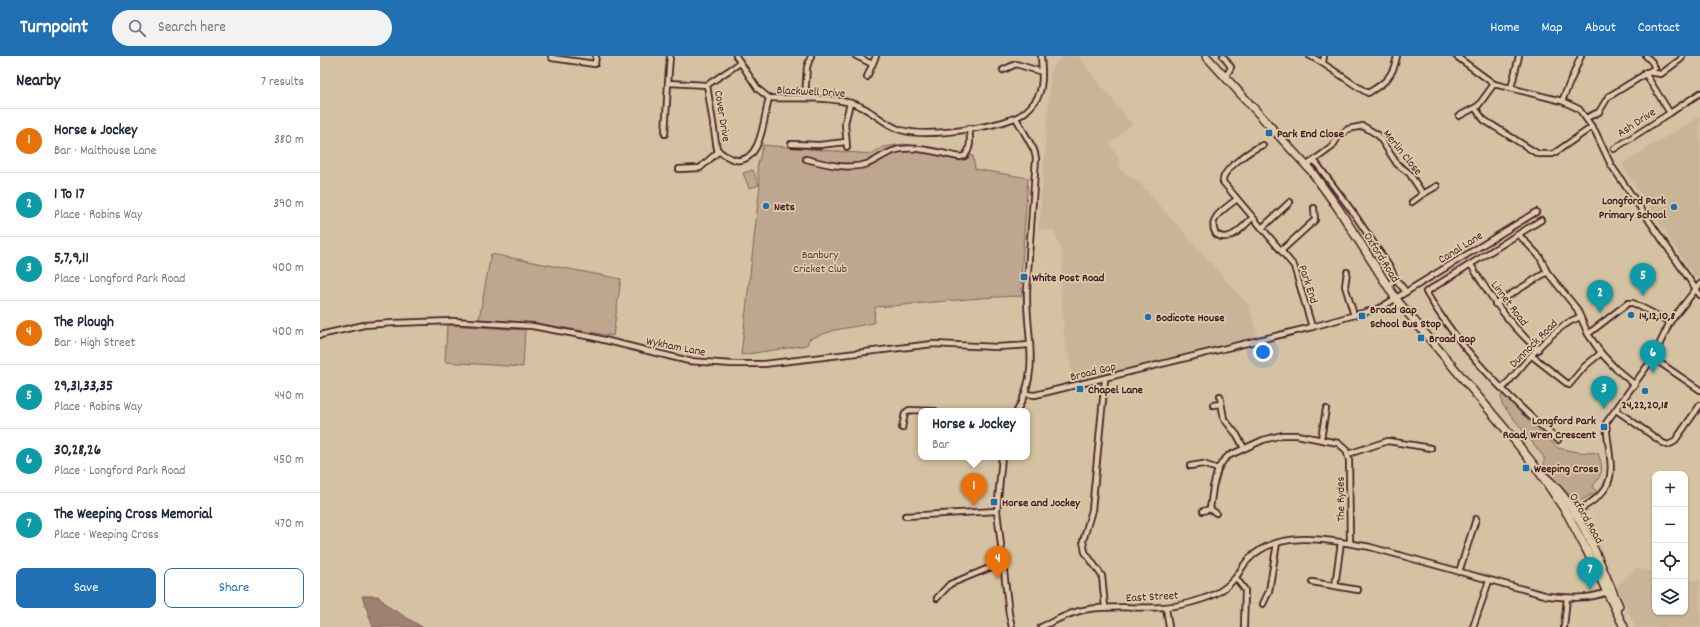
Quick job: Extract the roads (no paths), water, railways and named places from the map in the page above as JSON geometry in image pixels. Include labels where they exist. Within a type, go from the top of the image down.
[{"type":"main road","name":"Oxford Road","points":[[1206,56],[1274,129],[1306,166],[1338,208],[1396,299],[1507,430],[1538,470],[1550,480],[1571,514],[1589,554],[1629,627]]},
{"type":"main road","name":"Oxford Road","points":[[1610,591],[1624,627]]},
{"type":"street","points":[[551,57],[595,64],[596,56]]},
{"type":"street","points":[[665,134],[670,56]]},
{"type":"street","name":"Blackwell Drive","points":[[736,56],[763,95],[768,98],[805,98],[850,102],[864,107],[900,130],[918,134],[946,132],[1016,118]]},
{"type":"street","points":[[805,98],[807,67],[810,56]]},
{"type":"street","points":[[856,56],[872,64]]},
{"type":"street","points":[[866,77],[876,56]]},
{"type":"street","points":[[1019,408],[1026,394],[1031,367],[1028,285],[1036,158],[1034,150],[1016,118],[1036,100],[1040,92],[1042,72],[1041,56]]},
{"type":"street","points":[[1223,56],[1232,67],[1226,77]]},
{"type":"street","points":[[1310,56],[1323,62],[1331,70],[1368,93],[1382,85],[1394,71],[1397,56]]},
{"type":"street","points":[[1323,62],[1324,56]]},
{"type":"street","points":[[1456,56],[1494,84],[1562,101],[1579,109],[1592,127],[1611,165],[1700,296]]},
{"type":"street","points":[[1511,88],[1519,56]]},
{"type":"street","points":[[1562,101],[1581,56]]},
{"type":"street","points":[[1586,118],[1599,112],[1608,96],[1654,68],[1652,62],[1646,56]]},
{"type":"street","points":[[1646,73],[1661,74],[1681,59],[1682,56]]},
{"type":"street","points":[[668,83],[707,85],[740,63]]},
{"type":"street","points":[[1003,70],[1016,64],[1042,72]]},
{"type":"street","name":"Ash Drive","points":[[1646,73],[1670,113]]},
{"type":"street","points":[[1459,116],[1478,106],[1494,84]]},
{"type":"street","name":"Cover Drive","points":[[707,85],[719,151],[735,160],[744,159],[753,153],[760,134],[768,98]]},
{"type":"street","name":"Ash Drive","points":[[1614,149],[1700,92]]},
{"type":"street","points":[[791,144],[846,145],[845,123],[850,102]]},
{"type":"street","points":[[1475,108],[1484,120],[1538,154],[1553,154],[1592,127]]},
{"type":"street","name":"Merlin Close","points":[[1306,166],[1332,147],[1338,137],[1348,129],[1363,126],[1378,135],[1397,164],[1409,173],[1423,194]]},
{"type":"street","points":[[806,159],[825,164],[859,165],[872,162],[888,151],[914,148],[959,157],[965,156],[970,149],[971,142],[969,128]]},
{"type":"street","name":"Park End","points":[[1263,145],[1255,148],[1224,175],[1223,182],[1252,218],[1282,250],[1296,271],[1312,327]]},
{"type":"street","points":[[680,169],[700,168],[719,151]]},
{"type":"street","points":[[1314,160],[1355,215],[1395,278],[1406,292]]},
{"type":"street","points":[[1412,202],[1437,186]]},
{"type":"street","points":[[1237,199],[1214,218],[1212,226],[1216,234],[1224,238],[1232,235],[1252,218]]},
{"type":"street","points":[[1262,228],[1290,202]]},
{"type":"street","points":[[1282,250],[1315,220],[1314,208]]},
{"type":"street","name":"Canal Lane","points":[[1396,299],[1536,212]]},
{"type":"street","points":[[1541,220],[1426,292],[1440,315],[1462,343],[1503,388],[1544,429],[1558,440]]},
{"type":"street","points":[[1519,235],[1540,257],[1547,272],[1577,309],[1588,334],[1601,353],[1616,369],[1635,385]]},
{"type":"street","name":"Linnet Road","points":[[1471,265],[1495,304],[1521,334],[1538,350]]},
{"type":"street","points":[[1348,272],[1345,286],[1354,315]]},
{"type":"street","points":[[1495,304],[1547,272]]},
{"type":"street","points":[[1388,288],[1395,278]]},
{"type":"street","points":[[1571,514],[1585,507],[1604,493],[1610,480],[1611,468],[1606,423],[1635,385],[1653,358],[1670,322],[1700,284]]},
{"type":"street","name":"Broad Gap","points":[[1026,394],[1035,395],[1312,327],[1380,308],[1396,299]]},
{"type":"street","points":[[1588,334],[1628,303],[1633,303],[1670,322]]},
{"type":"street","name":"Dunnock Road","points":[[1503,388],[1559,329],[1572,319],[1580,317]]},
{"type":"street","name":"Wykham Lane","points":[[320,335],[364,325],[394,323],[452,321],[532,326],[592,337],[689,361],[732,364],[764,364],[933,344],[997,347],[1030,345]]},
{"type":"street","points":[[1532,356],[1569,385],[1585,366],[1601,353]]},
{"type":"street","points":[[1653,358],[1700,390]]},
{"type":"street","points":[[1104,607],[1102,576],[1085,552],[1083,541],[1092,510],[1105,378]]},
{"type":"street","points":[[1220,396],[1224,419],[1237,435],[1244,448]]},
{"type":"street","points":[[1212,405],[1221,404]]},
{"type":"street","points":[[1616,410],[1668,445],[1674,442],[1700,405]]},
{"type":"street","points":[[1321,439],[1326,409]]},
{"type":"street","points":[[902,428],[904,413],[909,410],[918,410]]},
{"type":"street","points":[[1210,509],[1213,487],[1218,469],[1228,456],[1263,440],[1282,435],[1321,439],[1338,443],[1348,454],[1388,441],[1431,448]]},
{"type":"street","name":"The Rydes","points":[[1348,454],[1350,543]]},
{"type":"street","points":[[1002,460],[997,512],[1012,627]]},
{"type":"street","points":[[1190,466],[1203,464],[1218,469]]},
{"type":"street","points":[[1203,510],[1210,509],[1216,513]]},
{"type":"street","points":[[905,516],[997,512]]},
{"type":"street","points":[[1459,572],[1476,519]]},
{"type":"street","name":"East Street","points":[[1041,627],[1078,611],[1104,607],[1166,608],[1190,603],[1216,595],[1224,590],[1236,578],[1248,560],[1266,547],[1277,543],[1306,540],[1342,542]]},
{"type":"street","points":[[1335,586],[1342,542],[1394,553],[1548,596],[1567,598],[1594,597],[1610,591]]},
{"type":"street","points":[[1263,604],[1268,591],[1277,543]]},
{"type":"street","points":[[937,598],[950,584],[994,566],[1003,564]]},
{"type":"street","points":[[1236,578],[1245,590],[1244,627]]},
{"type":"street","points":[[1473,627],[1490,581]]},
{"type":"street","points":[[1312,582],[1358,590]]},
{"type":"street","points":[[1564,627],[1567,598]]},
{"type":"street","points":[[1166,608],[1169,627]]},
{"type":"place","name":"Park End Close","points":[[1269,133]]},
{"type":"place","name":"Nets","points":[[766,206]]},
{"type":"place","name":"Longford Park Primary School","points":[[1674,207]]},
{"type":"place","name":"White Post Road","points":[[1024,277]]},
{"type":"place","name":"29,31,33,35","points":[[1643,296]]},
{"type":"place","name":"1 To 17","points":[[1600,313]]},
{"type":"place","name":"14,12,10,8","points":[[1631,315]]},
{"type":"place","name":"Broad Gap School Bus Stop","points":[[1362,316]]},
{"type":"place","name":"Bodicote House","points":[[1148,317]]},
{"type":"place","name":"Broad Gap","points":[[1421,338]]},
{"type":"place","name":"30,28,26","points":[[1653,373]]},
{"type":"place","name":"Chapel Lane","points":[[1080,389]]},
{"type":"place","name":"24,22,20,18","points":[[1645,391]]},
{"type":"place","name":"5,7,9,11","points":[[1604,409]]},
{"type":"place","name":"Longford Park Road, Wren Crescent","points":[[1604,427]]},
{"type":"place","name":"Weeping Cross","points":[[1526,468]]},
{"type":"place","name":"Horse and Jockey","points":[[994,502]]},
{"type":"place","name":"Horse & Jockey","points":[[974,506]]},
{"type":"place","name":"The Plough","points":[[998,579]]},
{"type":"place","name":"The Weeping Cross Memorial","points":[[1590,590]]},
{"type":"park label","name":"Banbury Cricket Club","points":[[820,261]]}]
